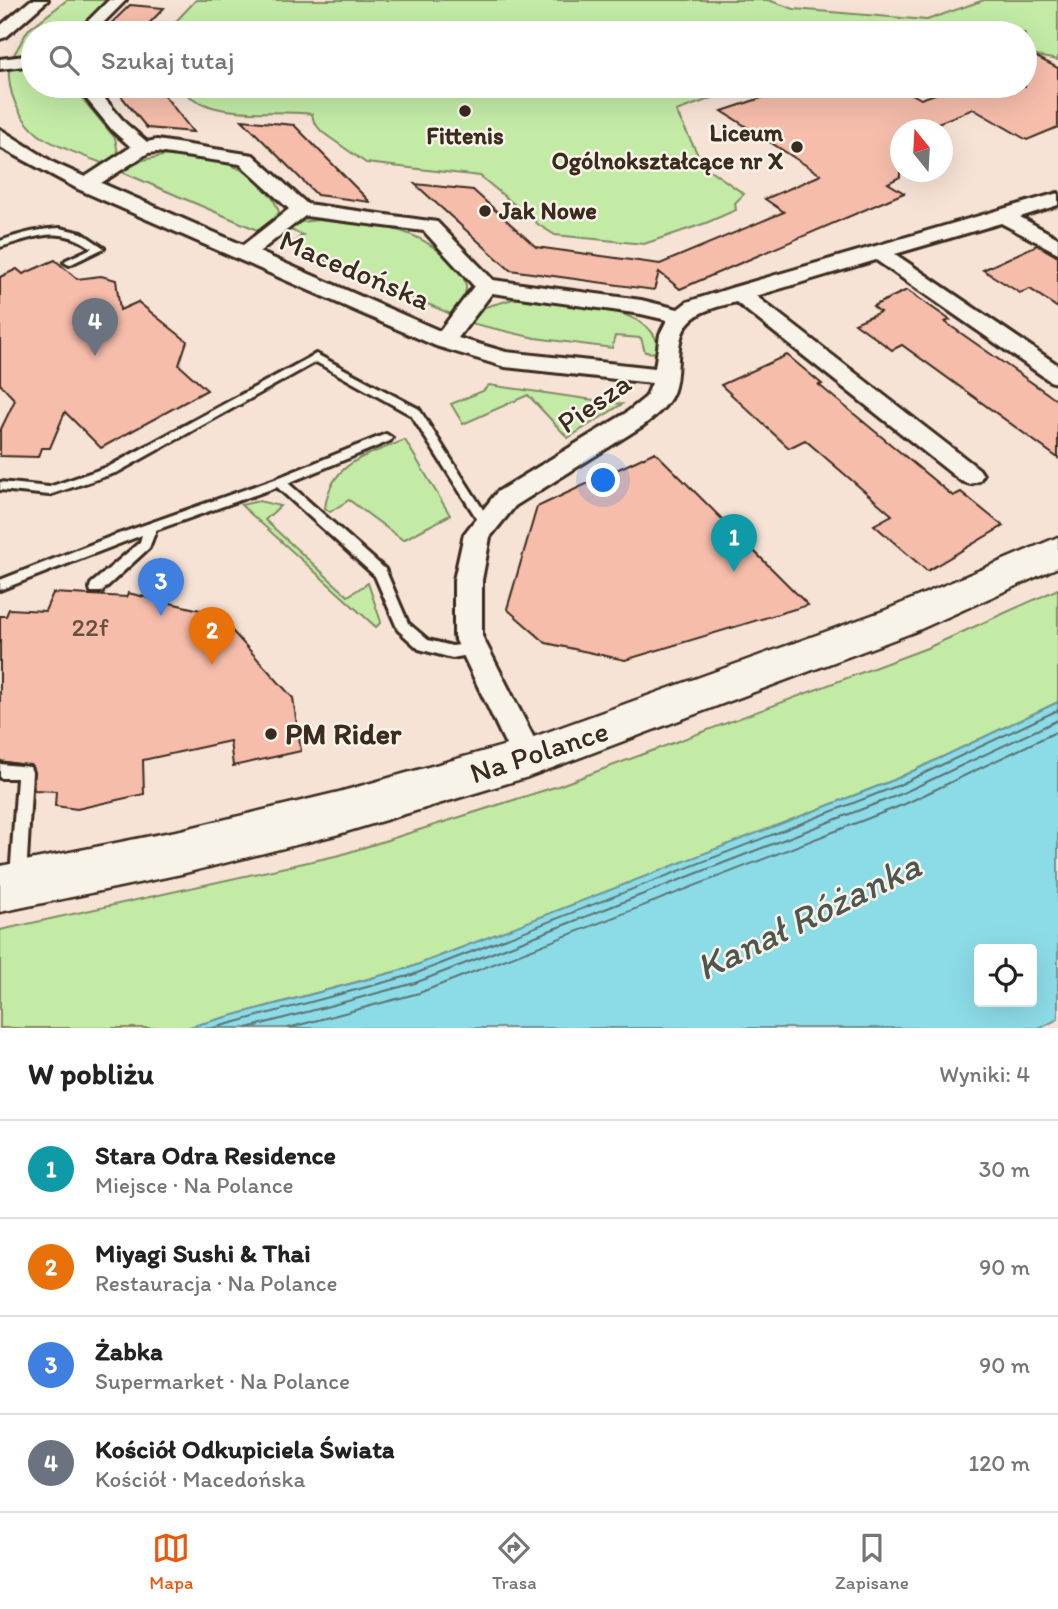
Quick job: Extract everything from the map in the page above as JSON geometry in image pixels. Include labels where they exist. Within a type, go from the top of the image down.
[{"type":"street","points":[[0,34],[40,0]]},
{"type":"street","points":[[96,21],[118,0]]},
{"type":"street","points":[[0,64],[21,61]]},
{"type":"street","points":[[85,185],[143,148],[119,127],[95,98]]},
{"type":"street","name":"Macedońska","points":[[0,135],[6,143],[85,185],[444,341],[505,359],[664,377]]},
{"type":"street","name":"Macedońska","points":[[143,148],[157,146],[246,159],[278,191],[301,209],[430,226],[486,286],[444,341]]},
{"type":"street","points":[[486,286],[641,307],[679,316],[704,303],[1058,199]]},
{"type":"street","name":"Macedońska","points":[[244,254],[301,209]]},
{"type":"street","points":[[1002,215],[1058,247]]},
{"type":"street","points":[[878,251],[1058,376]]},
{"type":"street","points":[[739,293],[970,475]]},
{"type":"street","name":"Piesza","points":[[528,758],[468,636],[468,580],[477,534],[506,499],[635,419],[652,405],[662,392],[672,330],[679,316]]},
{"type":"street","name":"Na Polance","points":[[9,887],[181,852],[339,813],[528,758],[900,621],[1058,551]]},
{"type":"lane","points":[[0,244],[19,237],[55,232],[78,234],[99,248],[69,262]]},
{"type":"lane","points":[[0,486],[49,491],[114,469],[316,357],[415,412],[485,522]]},
{"type":"lane","points":[[0,585],[151,527],[279,482],[386,438]]},
{"type":"lane","points":[[279,482],[380,573],[403,626],[424,645],[452,652],[476,649]]},
{"type":"lane","points":[[96,588],[145,545],[151,527]]},
{"type":"lane","points":[[0,771],[25,772],[9,887]]},
{"type":"green space","points":[[67,0],[108,0],[87,21],[40,21]]},
{"type":"green space","points":[[196,0],[768,0],[794,9],[927,20],[984,0],[1058,0],[1058,60],[1037,56],[1037,21],[176,21]]},
{"type":"green space","points":[[21,42],[21,59],[11,60]]},
{"type":"green space","points":[[21,66],[21,98],[82,98],[115,138],[118,153],[110,166],[73,152],[32,129],[20,113],[12,95],[9,67]]},
{"type":"green space","points":[[191,98],[712,98],[676,111],[703,165],[744,194],[735,203],[736,210],[644,244],[555,235],[480,176],[366,163],[322,132],[314,122],[312,114],[241,112],[207,105]]},
{"type":"green space","points":[[177,153],[223,163],[251,175],[272,197],[279,212],[273,222],[262,232],[122,172],[143,160]]},
{"type":"green space","points":[[318,220],[388,228],[404,232],[434,248],[449,260],[465,280],[465,292],[459,306],[453,315],[290,245],[303,235],[288,229],[301,222]]},
{"type":"green space","points":[[517,298],[578,304],[625,315],[643,324],[655,336],[658,353],[645,352],[641,338],[615,336],[612,348],[535,338],[470,323],[485,307]]},
{"type":"green space","points":[[489,385],[622,404],[568,438],[528,395],[463,424],[451,404],[483,391]]},
{"type":"green space","points":[[405,440],[450,515],[403,540],[349,500],[330,512],[325,508],[329,492],[343,470],[365,456]]},
{"type":"green space","points":[[259,501],[280,506],[265,520],[348,596],[368,583],[381,622],[376,627],[241,505]]},
{"type":"green space","points":[[1058,589],[1058,702],[894,780],[409,968],[186,1028],[0,1028],[0,930],[340,855],[558,786],[927,648]]},
{"type":"water","name":"Kanał Różanka","points":[[1058,702],[1058,1019],[1041,1028],[186,1028],[409,968],[894,780]]},
{"type":"building","points":[[130,5],[164,8],[152,21],[113,21]]},
{"type":"building","points":[[1037,57],[1058,68],[1058,127],[1027,140],[973,109],[948,119],[890,119],[888,183],[904,193],[680,289],[659,272],[654,290],[510,270],[415,184],[473,190],[536,247],[660,264],[784,212],[765,199],[821,175],[722,111],[761,98],[1037,98]]},
{"type":"building","points":[[123,98],[166,98],[193,132],[147,128]]},
{"type":"building","points":[[242,120],[294,125],[370,202],[317,195]]},
{"type":"building","points":[[1037,245],[1058,257],[1058,308],[1030,289],[1020,293],[983,270]]},
{"type":"building","points":[[55,260],[77,279],[101,276],[116,280],[120,310],[138,302],[187,341],[179,365],[207,390],[101,448],[65,412],[50,448],[41,448],[38,457],[0,456],[0,431],[15,400],[0,384],[0,277],[17,269],[23,274]]},
{"type":"building","points":[[907,290],[950,320],[945,322],[1058,401],[1058,458],[902,345],[892,350],[855,323],[880,312],[873,306]]},
{"type":"building","points":[[787,355],[822,384],[819,385],[953,496],[961,492],[1003,526],[927,571],[874,525],[892,515],[805,440],[789,448],[721,385]]},
{"type":"building","points":[[655,452],[808,605],[625,660],[546,643],[507,609],[537,507]]},
{"type":"building","points":[[53,593],[127,597],[128,593],[204,611],[224,622],[293,698],[301,751],[233,766],[230,741],[143,760],[144,794],[77,809],[55,806],[56,791],[34,790],[32,766],[0,761],[0,616],[6,616],[9,609],[45,611]]},
{"type":"place","name":"Fittenis","points":[[465,111]]},
{"type":"place","name":"Liceum Ogólnokształcące nr X","points":[[797,147]]},
{"type":"place","name":"Jak Nowe","points":[[485,211]]},
{"type":"place","name":"Kościół Odkupiciela Świata","points":[[95,356]]},
{"type":"place","name":"Stara Odra Residence","points":[[734,572]]},
{"type":"place","name":"Żabka","points":[[161,616]]},
{"type":"place","name":"Miyagi Sushi & Thai","points":[[212,665]]},
{"type":"place","name":"PM Rider","points":[[271,734]]}]
